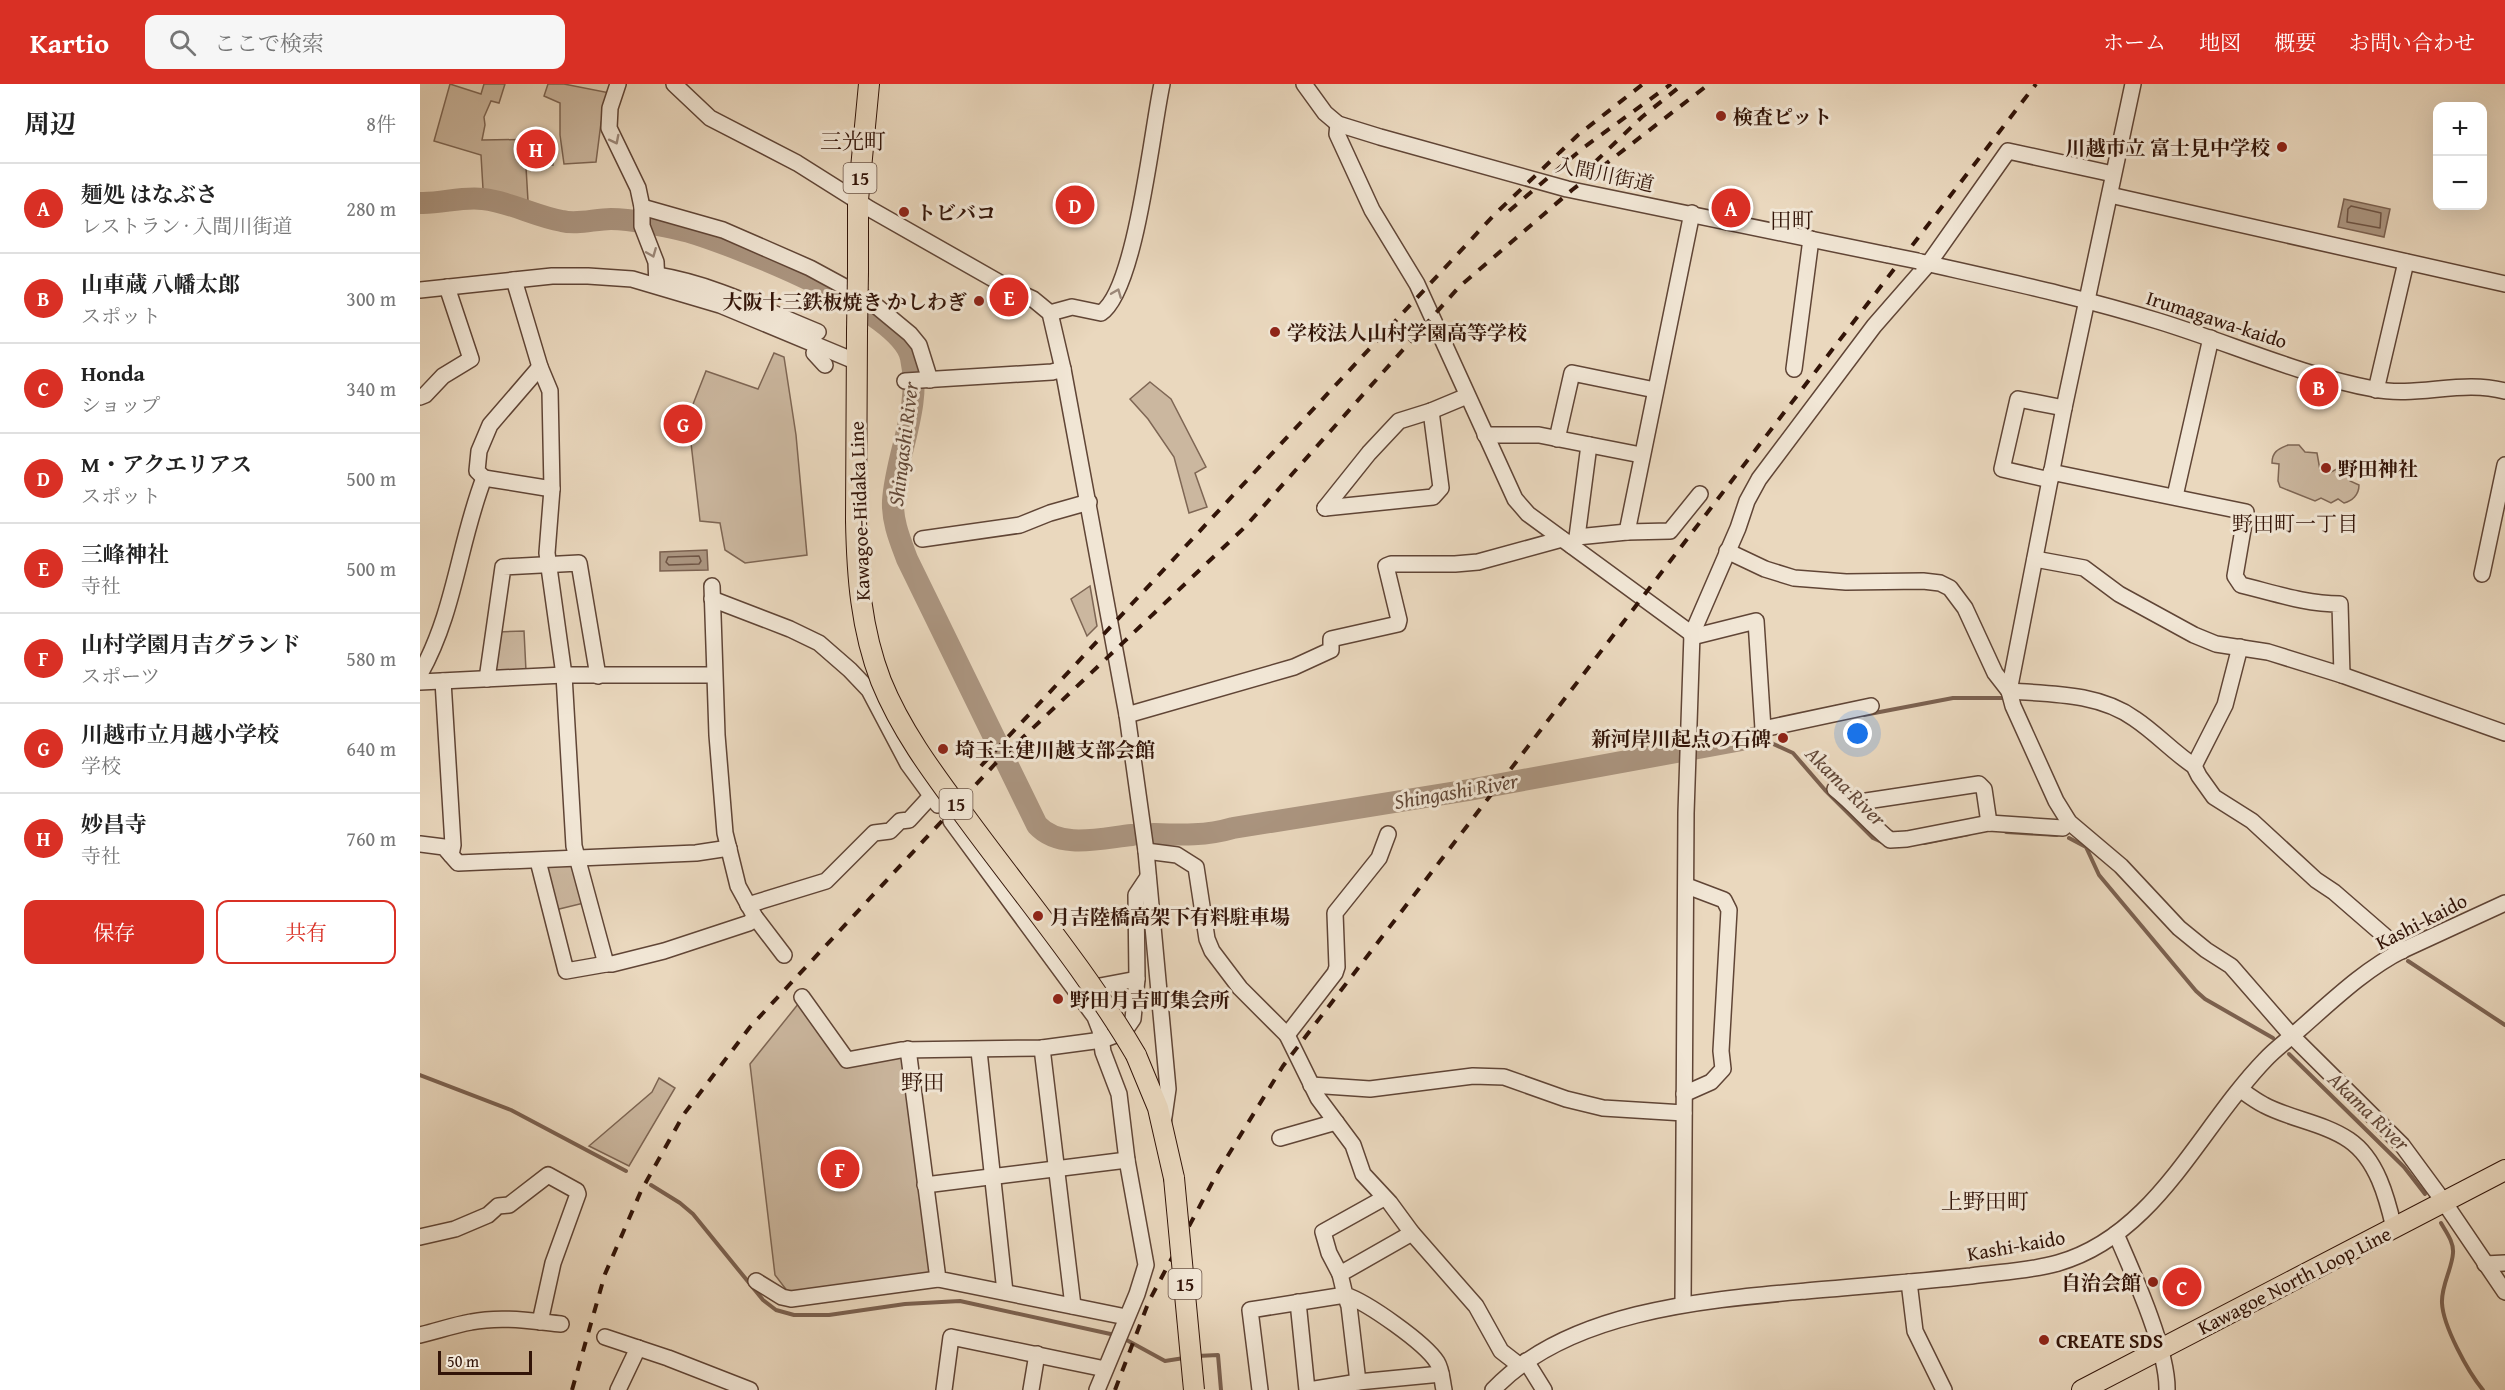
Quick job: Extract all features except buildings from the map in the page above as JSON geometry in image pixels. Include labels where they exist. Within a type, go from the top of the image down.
[{"type":"main road","name":"Kawagoe-Hidaka Line","points":[[869,84],[858,201],[856,520],[857,567],[863,619],[878,670],[894,712],[930,769],[1108,1011],[1136,1055],[1163,1124],[1174,1178],[1194,1390]]},
{"type":"main road","name":"Kawagoe North Loop Line","points":[[2082,1390],[2505,1170]]},
{"type":"street","points":[[618,84],[610,108],[609,128],[638,188],[642,214],[656,262],[657,280]]},
{"type":"street","points":[[674,84],[710,118],[797,163],[954,258],[1033,299],[1050,313],[1089,502],[1127,715],[1146,851],[1168,1089],[1163,1124]]},
{"type":"street","points":[[1050,313],[1072,307],[1101,313],[1109,308],[1114,299],[1124,274],[1141,209],[1162,84]]},
{"type":"street","points":[[1304,84],[1325,113],[1338,124],[1337,134],[1372,210],[1417,284],[1515,499],[1528,514],[1570,541],[1692,635],[1756,621],[1763,729],[1871,706]]},
{"type":"street","points":[[2011,699],[2064,408],[2133,84]]},
{"type":"street","name":"入間川街道","points":[[1338,124],[1567,189],[1923,262]]},
{"type":"street","points":[[1683,1304],[1686,886],[1692,635],[1747,501],[1759,479],[2008,151],[2113,174]]},
{"type":"street","points":[[2110,195],[2505,284]]},
{"type":"street","points":[[1627,532],[1692,213]]},
{"type":"street","points":[[642,214],[723,230],[810,268],[869,300],[910,334],[919,345],[927,381]]},
{"type":"street","points":[[1794,369],[1811,239]]},
{"type":"street","name":"Irumagawa-kaido","points":[[1923,262],[2087,301],[2211,338],[2333,380],[2376,390],[2406,392],[2485,387],[2505,391]]},
{"type":"street","points":[[2376,390],[2406,262]]},
{"type":"street","points":[[420,290],[514,280],[588,276],[657,280],[677,278],[819,332]]},
{"type":"street","points":[[514,280],[540,368],[550,391],[552,489],[547,553],[564,675],[574,846],[606,964]]},
{"type":"street","points":[[657,280],[857,362]]},
{"type":"street","points":[[420,397],[425,395],[443,376],[471,359],[447,287]]},
{"type":"street","points":[[2175,496],[2211,338]]},
{"type":"street","points":[[814,353],[825,365]]},
{"type":"street","points":[[540,368],[490,425],[484,436],[477,471],[484,478],[552,489]]},
{"type":"street","points":[[905,381],[1052,372],[1063,369]]},
{"type":"street","points":[[1557,439],[1572,373],[1655,390]]},
{"type":"street","points":[[1431,411],[1442,488],[1433,497],[1325,508],[1369,453],[1399,421],[1467,396]]},
{"type":"street","points":[[2064,408],[2018,399],[2002,469],[2175,496],[2246,512],[2235,576],[2241,585],[2317,604],[2340,604],[2342,675]]},
{"type":"street","points":[[1485,435],[1539,435],[1641,455]]},
{"type":"street","points":[[1570,541],[1589,445]]},
{"type":"street","points":[[2482,574],[2505,465]]},
{"type":"street","points":[[420,674],[436,640],[453,591],[484,478]]},
{"type":"street","points":[[1127,715],[1294,667],[1331,650],[1331,639],[1398,624],[1400,620],[1386,566],[1391,564],[1478,562],[1570,541],[1627,532],[1670,531],[1700,494]]},
{"type":"street","points":[[922,538],[1020,525],[1050,513],[1089,502]]},
{"type":"street","points":[[1727,551],[1765,569],[1794,578],[1846,582],[1923,581],[1940,583],[1956,594],[1965,608],[1986,657],[2011,699],[2056,801],[2069,822],[2121,866],[2179,927],[2206,950],[2231,966],[2292,1036],[2402,1145],[2505,1292]]},
{"type":"street","points":[[2035,559],[2084,568],[2119,594],[2194,635],[2216,644],[2268,652],[2342,675],[2505,733]]},
{"type":"street","points":[[487,679],[503,567],[579,563],[598,676]]},
{"type":"street","points":[[752,911],[826,880],[874,833],[890,831],[900,821],[909,820],[935,800],[908,764],[869,690],[850,670],[819,643],[712,593],[714,675],[724,822],[729,848],[738,886],[752,911],[784,955]]},
{"type":"street","points":[[2194,766],[2225,705],[2240,647]]},
{"type":"street","points":[[420,682],[564,675],[714,675]]},
{"type":"street","points":[[443,681],[452,822],[451,855]]},
{"type":"street","points":[[2011,699],[2063,694],[2086,698],[2136,719],[2194,766],[2214,796],[2252,821],[2316,880],[2334,892],[2402,951]]},
{"type":"street","points":[[1853,803],[1979,784],[1984,789],[1989,823]]},
{"type":"street","points":[[1835,789],[1853,803],[1870,824],[1890,840],[1907,839],[1989,823],[2063,828],[2069,822]]},
{"type":"street","points":[[951,821],[1095,1017],[1103,1052],[1119,1094],[1127,1160],[1146,1265],[1097,1390]]},
{"type":"street","points":[[1287,1035],[1335,973],[1337,967],[1335,913],[1379,858],[1388,834]]},
{"type":"street","points":[[420,844],[444,847],[458,863],[689,853],[729,848]]},
{"type":"street","points":[[1146,851],[1178,855],[1196,867],[1207,939],[1212,951],[1240,987],[1287,1035],[1311,1085],[1353,1145],[1363,1174],[1476,1306],[1502,1351],[1522,1363],[1544,1390]]},
{"type":"street","points":[[538,861],[566,971],[612,964],[664,951],[749,923],[752,911]]},
{"type":"street","points":[[802,997],[847,1060],[908,1049],[979,1051],[1042,1048],[1101,1040],[1124,1032],[1133,1019],[1137,979],[1136,895],[1148,877]]},
{"type":"street","points":[[1684,1094],[1702,1087],[1723,1069],[1721,1051],[1729,910],[1724,900],[1686,886]]},
{"type":"street","name":"Kashi-kaido","points":[[1493,1390],[1522,1363],[1558,1342],[1594,1329],[1683,1304],[1836,1287],[1909,1282],[2056,1264],[2089,1251],[2140,1215],[2170,1181],[2223,1108],[2265,1060],[2292,1036],[2371,971],[2402,951],[2505,903]]},
{"type":"street","points":[[1077,990],[1137,979]]},
{"type":"street","points":[[1042,1048],[1073,1306]]},
{"type":"street","points":[[908,1049],[938,1279]]},
{"type":"street","points":[[979,1051],[1005,1292]]},
{"type":"street","points":[[1311,1085],[1370,1089],[1473,1076],[1504,1077],[1566,1100],[1603,1108],[1684,1113]]},
{"type":"street","points":[[2241,1090],[2265,1106],[2350,1140],[2368,1159],[2378,1178],[2387,1198],[2394,1228]]},
{"type":"street","points":[[1280,1138],[1336,1122]]},
{"type":"street","points":[[925,1185],[1127,1160]]},
{"type":"street","points":[[420,1237],[455,1229],[488,1215],[498,1206],[509,1205],[549,1175],[577,1191],[578,1194],[553,1263],[540,1322]]},
{"type":"street","points":[[1358,1382],[1349,1306],[1340,1274],[1329,1253],[1323,1232],[1384,1198]]},
{"type":"street","points":[[1340,1274],[1412,1233]]},
{"type":"street","points":[[2116,1234],[2161,1349],[2168,1378],[2168,1390]]},
{"type":"street","points":[[2485,1264],[2505,1263]]},
{"type":"street","points":[[756,1281],[782,1297],[791,1299],[938,1279],[1073,1306],[1122,1329]]},
{"type":"street","points":[[1909,1282],[1915,1331],[1944,1390]]},
{"type":"street","points":[[1260,1390],[1250,1310],[1345,1295],[1365,1304],[1392,1321],[1433,1358],[1439,1365],[1444,1390]]},
{"type":"street","points":[[1298,1302],[1308,1390],[1358,1382],[1441,1374]]},
{"type":"street","points":[[420,1335],[471,1322],[504,1319],[561,1324]]},
{"type":"street","points":[[605,1337],[639,1348],[731,1387],[750,1390]]},
{"type":"street","points":[[944,1390],[951,1337],[1105,1369]]},
{"type":"street","points":[[618,1390],[639,1348]]},
{"type":"street","points":[[1031,1390],[1037,1354]]},
{"type":"shaded area","points":[[450,84],[481,94],[484,84],[505,84],[499,103],[491,101],[484,117],[482,140],[552,139],[553,165],[526,167],[528,201],[483,189],[481,155],[434,141]]},
{"type":"shaded area","points":[[548,84],[564,84],[610,93],[601,123],[596,162],[564,164],[560,135],[560,103],[544,96]]},
{"type":"shaded area","points":[[774,353],[784,357],[796,435],[807,555],[745,563],[725,550],[720,523],[700,521],[688,417],[706,371],[758,389]]},
{"type":"shaded area","points":[[1150,382],[1171,399],[1206,467],[1195,473],[1207,507],[1189,513],[1174,457],[1148,419],[1130,399]]},
{"type":"shaded area","points":[[2288,445],[2299,445],[2305,452],[2317,453],[2320,470],[2331,472],[2341,467],[2350,481],[2359,485],[2356,495],[2344,503],[2338,499],[2331,503],[2321,498],[2315,501],[2280,487],[2279,464],[2272,463],[2272,459],[2277,451]]},
{"type":"shaded area","points":[[1090,586],[1097,626],[1087,636],[1071,599]]},
{"type":"shaded area","points":[[524,631],[526,671],[496,672],[493,668],[498,632]]},
{"type":"shaded area","points":[[573,865],[584,903],[555,910],[546,866]]},
{"type":"shaded area","points":[[799,1003],[845,1063],[902,1055],[931,1274],[788,1292],[775,1275],[750,1064]]},
{"type":"shaded area","points":[[659,1078],[675,1088],[629,1166],[589,1146],[652,1092]]},
{"type":"water","points":[[2344,199],[2390,209],[2384,237],[2338,227]]},
{"type":"water","points":[[707,550],[708,570],[660,571],[660,552]]},
{"type":"waterway","name":"Shingashi River","points":[[420,203],[483,199],[568,222],[620,219],[684,231],[782,267],[851,302],[880,320],[901,340],[911,358],[914,376],[911,412],[893,501],[899,538],[907,559],[1037,825],[1046,833],[1069,840],[1095,840],[1132,835]]},
{"type":"waterway","points":[[1864,715],[1953,698],[2008,698]]},
{"type":"waterway","name":"Akama River","points":[[1758,737],[1793,753],[1825,790],[1873,838],[1884,843]]},
{"type":"waterway","name":"Shingashi River","points":[[1153,834],[1203,834],[1469,790],[1758,737]]},
{"type":"waterway","name":"Akama River","points":[[2006,832],[2057,835]]},
{"type":"waterway","name":"Akama River","points":[[1924,843],[1969,834]]},
{"type":"waterway","name":"Akama River","points":[[2069,838],[2086,847],[2099,875],[2196,991],[2205,999],[2273,1038]]},
{"type":"waterway","points":[[2408,961],[2505,1025]]},
{"type":"waterway","name":"Akama River","points":[[2289,1054],[2404,1167],[2425,1194]]},
{"type":"waterway","points":[[420,1075],[511,1110],[626,1171]]},
{"type":"waterway","points":[[651,1185],[693,1214],[763,1300],[776,1310],[794,1315],[829,1315],[905,1304],[960,1301],[1115,1335]]},
{"type":"waterway","points":[[2441,1223],[2453,1249],[2442,1297],[2443,1313],[2457,1348],[2483,1390]]},
{"type":"waterway","points":[[1123,1338],[1165,1361],[1184,1358]]},
{"type":"waterway","points":[[1197,1356],[1218,1355],[1221,1390]]},
{"type":"railway","points":[[981,766],[1494,215],[1578,135],[1643,84]]},
{"type":"railway","points":[[1509,211],[1583,148],[1671,84]]},
{"type":"railway","points":[[1595,162],[1642,117],[1683,84]]},
{"type":"railway","points":[[572,1390],[605,1274],[641,1191],[684,1114],[750,1027],[995,764],[1244,528],[1459,287],[1572,190],[1709,84]]},
{"type":"railway","points":[[1115,1390],[1149,1301],[1219,1170],[1283,1066],[2036,84]]},
{"type":"place","name":"検査ピット","points":[[1721,116]]},
{"type":"place","name":"川越市立 富士見中学校","points":[[2282,147]]},
{"type":"place","name":"妙昌寺","points":[[536,149]]},
{"type":"place","name":"M・アクエリアス","points":[[1075,205]]},
{"type":"place","name":"麺処 はなぶさ","points":[[1731,208]]},
{"type":"place","name":"トビバコ","points":[[904,212]]},
{"type":"place","name":"三峰神社","points":[[1009,297]]},
{"type":"place","name":"大阪十三鉄板焼き かしわぎ","points":[[979,301]]},
{"type":"place","name":"学校法人山村学園高等学校","points":[[1275,332]]},
{"type":"place","name":"山車蔵 八幡太郎","points":[[2319,387]]},
{"type":"place","name":"川越市立月越小学校","points":[[683,424]]},
{"type":"place","name":"野田神社","points":[[2326,468]]},
{"type":"place","name":"新河岸川起点の石碑","points":[[1783,738]]},
{"type":"place","name":"埼玉土建川越支部会館","points":[[943,749]]},
{"type":"place","name":"月吉陸橋高架下有料駐車場","points":[[1038,916]]},
{"type":"place","name":"野田月吉町集会所","points":[[1058,999]]},
{"type":"place","name":"山村学園月吉グランド","points":[[840,1169]]},
{"type":"place","name":"自治会館","points":[[2153,1282]]},
{"type":"place","name":"Honda","points":[[2182,1287]]},
{"type":"place","name":"CREATE SDS","points":[[2044,1340]]},
{"type":"district","name":"三光町","points":[[853,141]]},
{"type":"district","name":"田町","points":[[1792,220]]},
{"type":"district","name":"野田町一丁目","points":[[2295,523]]},
{"type":"district","name":"野田","points":[[923,1082]]},
{"type":"district","name":"上野田町","points":[[1985,1201]]}]
